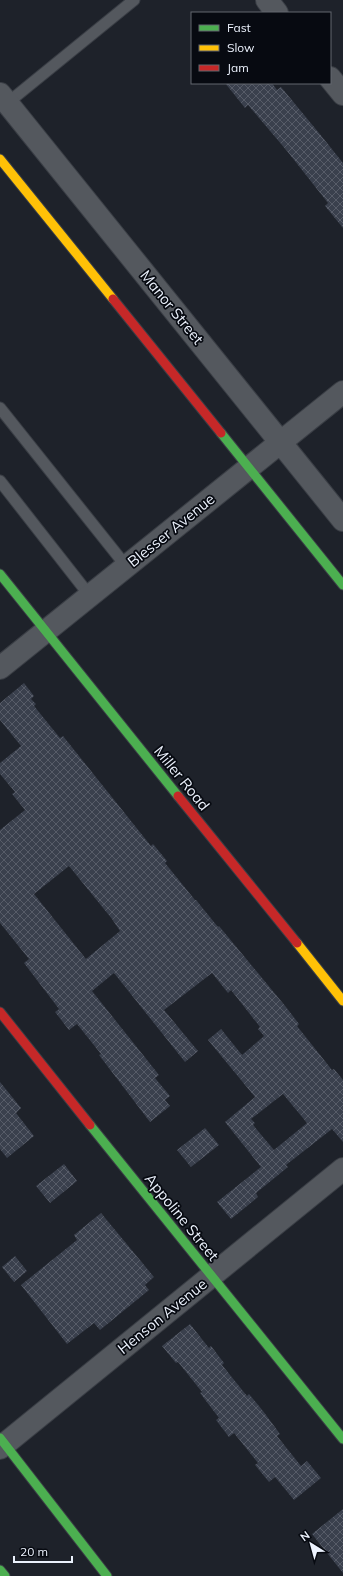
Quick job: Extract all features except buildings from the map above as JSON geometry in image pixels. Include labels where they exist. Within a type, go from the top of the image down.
[{"type":"street","points":[[266,0],[276,12]]},
{"type":"street","points":[[331,79],[343,94]]},
{"type":"street","name":"Manor Street","points":[[3,102],[343,520]]},
{"type":"street","points":[[0,159],[343,585]]},
{"type":"street","name":"Blesser Avenue","points":[[0,668],[343,392]]},
{"type":"street","name":"Miller Road","points":[[0,574],[343,1001]]},
{"type":"street","name":"Appoline Street","points":[[0,1012],[343,1439]]},
{"type":"street","name":"Henson Avenue","points":[[2,1443],[212,1276],[343,1168]]},
{"type":"street","points":[[2,1443],[107,1576]]},
{"type":"street","points":[[0,1570],[5,1576]]},
{"type":"lane","points":[[3,102],[134,0]]},
{"type":"lane","points":[[0,408],[126,566]]},
{"type":"lane","points":[[0,481],[90,596]]},
{"type":"lane","points":[[0,595],[10,586]]},
{"type":"traffic: fast","points":[[221,433],[343,585]]},
{"type":"traffic: fast","points":[[0,574],[178,796]]},
{"type":"traffic: fast","points":[[90,1125],[343,1439]]},
{"type":"traffic: fast","points":[[0,1438],[107,1576]]},
{"type":"traffic: fast","points":[[0,1570],[5,1576]]},
{"type":"traffic: slow","points":[[0,159],[113,299]]},
{"type":"traffic: slow","points":[[297,943],[343,1001]]},
{"type":"traffic: jam","points":[[113,299],[221,433]]},
{"type":"traffic: jam","points":[[178,796],[297,943]]},
{"type":"traffic: jam","points":[[0,1012],[90,1125]]}]
